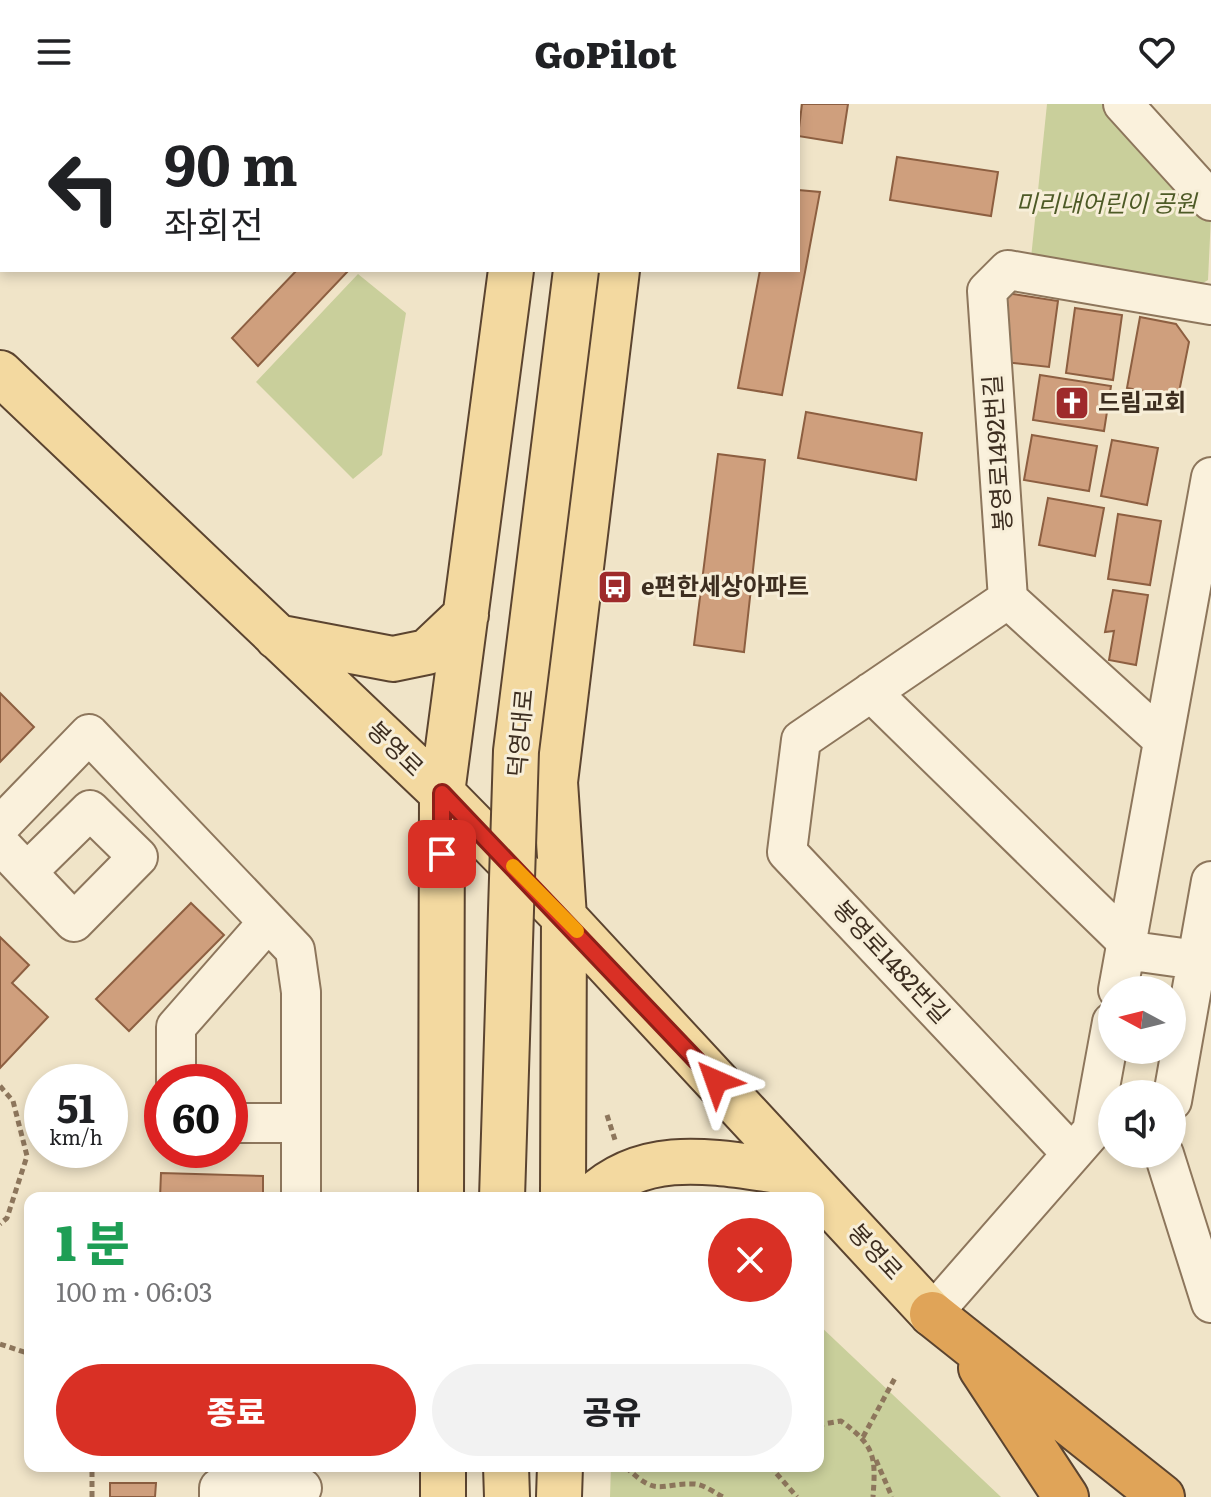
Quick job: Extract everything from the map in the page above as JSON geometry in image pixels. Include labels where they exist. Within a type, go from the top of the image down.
[{"type":"highway","points":[[946,1325],[1066,1497]]},
{"type":"highway","name":"봉영로","points":[[946,1325],[1162,1497]]},
{"type":"main road","points":[[441,1192],[442,793],[511,272]]},
{"type":"main road","name":"덕영대로","points":[[480,1192],[487,767],[548,272]]},
{"type":"main road","name":"덕영대로","points":[[502,1192],[516,751],[576,272]]},
{"type":"main road","points":[[563,1192],[564,917],[555,782],[617,272]]},
{"type":"main road","name":"봉영로","points":[[0,373],[442,793],[564,917],[819,1192]]},
{"type":"main road","points":[[277,637],[393,659],[427,652],[466,615]]},
{"type":"main road","points":[[599,1192],[628,1170],[674,1160],[802,1174]]},
{"type":"main road","name":"봉영로","points":[[824,1197],[946,1325]]},
{"type":"main road","points":[[443,1472],[443,1497]]},
{"type":"main road","points":[[481,1472],[481,1497]]},
{"type":"main road","points":[[506,1472],[507,1497]]},
{"type":"main road","points":[[559,1497],[560,1472]]},
{"type":"street","points":[[1123,104],[1211,201]]},
{"type":"street","name":"봉영로1492번길","points":[[1008,599],[987,291],[1008,270],[1211,305]]},
{"type":"street","points":[[1121,976],[1211,477]]},
{"type":"street","points":[[1163,740],[1008,599],[871,692],[1126,946],[1204,961]]},
{"type":"street","name":"봉영로1482번길","points":[[871,692],[801,740],[787,852],[1072,1154]]},
{"type":"street","points":[[0,826],[89,734],[295,950],[301,992],[301,1192]]},
{"type":"street","points":[[0,844],[27,872]]},
{"type":"street","points":[[1177,1080],[1204,961],[1211,881]]},
{"type":"street","points":[[176,1064],[176,1027],[268,922]]},
{"type":"street","points":[[946,1325],[1092,1131],[1104,1064]]},
{"type":"street","points":[[248,1123],[301,1123]]},
{"type":"street","points":[[1168,1168],[1211,1303]]},
{"type":"street","points":[[219,1497],[219,1488],[302,1484]]},
{"type":"path","points":[[0,1086],[13,1101],[27,1156],[7,1218],[0,1224]]},
{"type":"path","points":[[607,1115],[619,1151]]},
{"type":"path","points":[[0,1344],[24,1352]]},
{"type":"path","points":[[863,1437],[895,1378]]},
{"type":"path","points":[[824,1424],[841,1421],[863,1437],[892,1497]]},
{"type":"path","points":[[873,1497],[874,1456]]},
{"type":"path","points":[[92,1472],[92,1497]]},
{"type":"path","points":[[631,1472],[647,1487],[670,1489],[695,1484],[723,1497]]},
{"type":"path","points":[[779,1472],[797,1497]]},
{"type":"green space","name":"미리내어린이 공원","points":[[1047,104],[1105,104],[1211,216],[1208,280],[1193,289],[1031,258]]},
{"type":"green space","points":[[358,274],[406,313],[382,455],[353,479],[256,382]]},
{"type":"green space","points":[[824,1330],[1001,1497],[610,1497],[611,1472],[824,1472]]},
{"type":"building","points":[[802,104],[848,104],[842,143],[800,136]]},
{"type":"building","points":[[897,157],[998,172],[991,216],[890,200]]},
{"type":"building","points":[[800,190],[820,192],[782,395],[738,388],[760,272],[800,272]]},
{"type":"building","points":[[295,272],[347,272],[258,366],[232,338]]},
{"type":"building","points":[[1006,293],[1058,301],[1049,367],[1005,362]]},
{"type":"building","points":[[1075,308],[1122,315],[1113,380],[1066,373]]},
{"type":"building","points":[[1140,317],[1176,324],[1189,342],[1178,397],[1127,388]]},
{"type":"building","name":"드림교회","points":[[1040,375],[1111,386],[1104,431],[1033,420]]},
{"type":"building","points":[[806,412],[922,433],[916,480],[798,458]]},
{"type":"building","points":[[1032,435],[1097,446],[1089,491],[1024,480]]},
{"type":"building","points":[[1112,440],[1158,448],[1147,505],[1101,496]]},
{"type":"building","points":[[718,454],[765,460],[744,652],[694,645]]},
{"type":"building","points":[[1048,498],[1104,508],[1095,556],[1039,545]]},
{"type":"building","points":[[1118,514],[1161,521],[1150,585],[1108,579]]},
{"type":"building","points":[[1113,590],[1148,595],[1136,665],[1109,660],[1114,631],[1105,632]]},
{"type":"building","points":[[0,693],[34,727],[0,762]]},
{"type":"building","points":[[191,903],[224,935],[129,1031],[96,999]]},
{"type":"building","points":[[0,937],[29,965],[12,983],[48,1017],[0,1068]]},
{"type":"building","points":[[161,1173],[263,1176],[263,1192],[160,1192]]},
{"type":"building","points":[[110,1483],[156,1483],[155,1497],[110,1497]]},
{"type":"slow traffic","points":[[513,866],[577,931]]},
{"type":"place","name":"드림교회","points":[[1072,403]]},
{"type":"place","name":"e편한세상아파트","points":[[615,587]]},
{"type":"route","points":[[442,854],[442,793],[564,917],[716,1081]]}]
